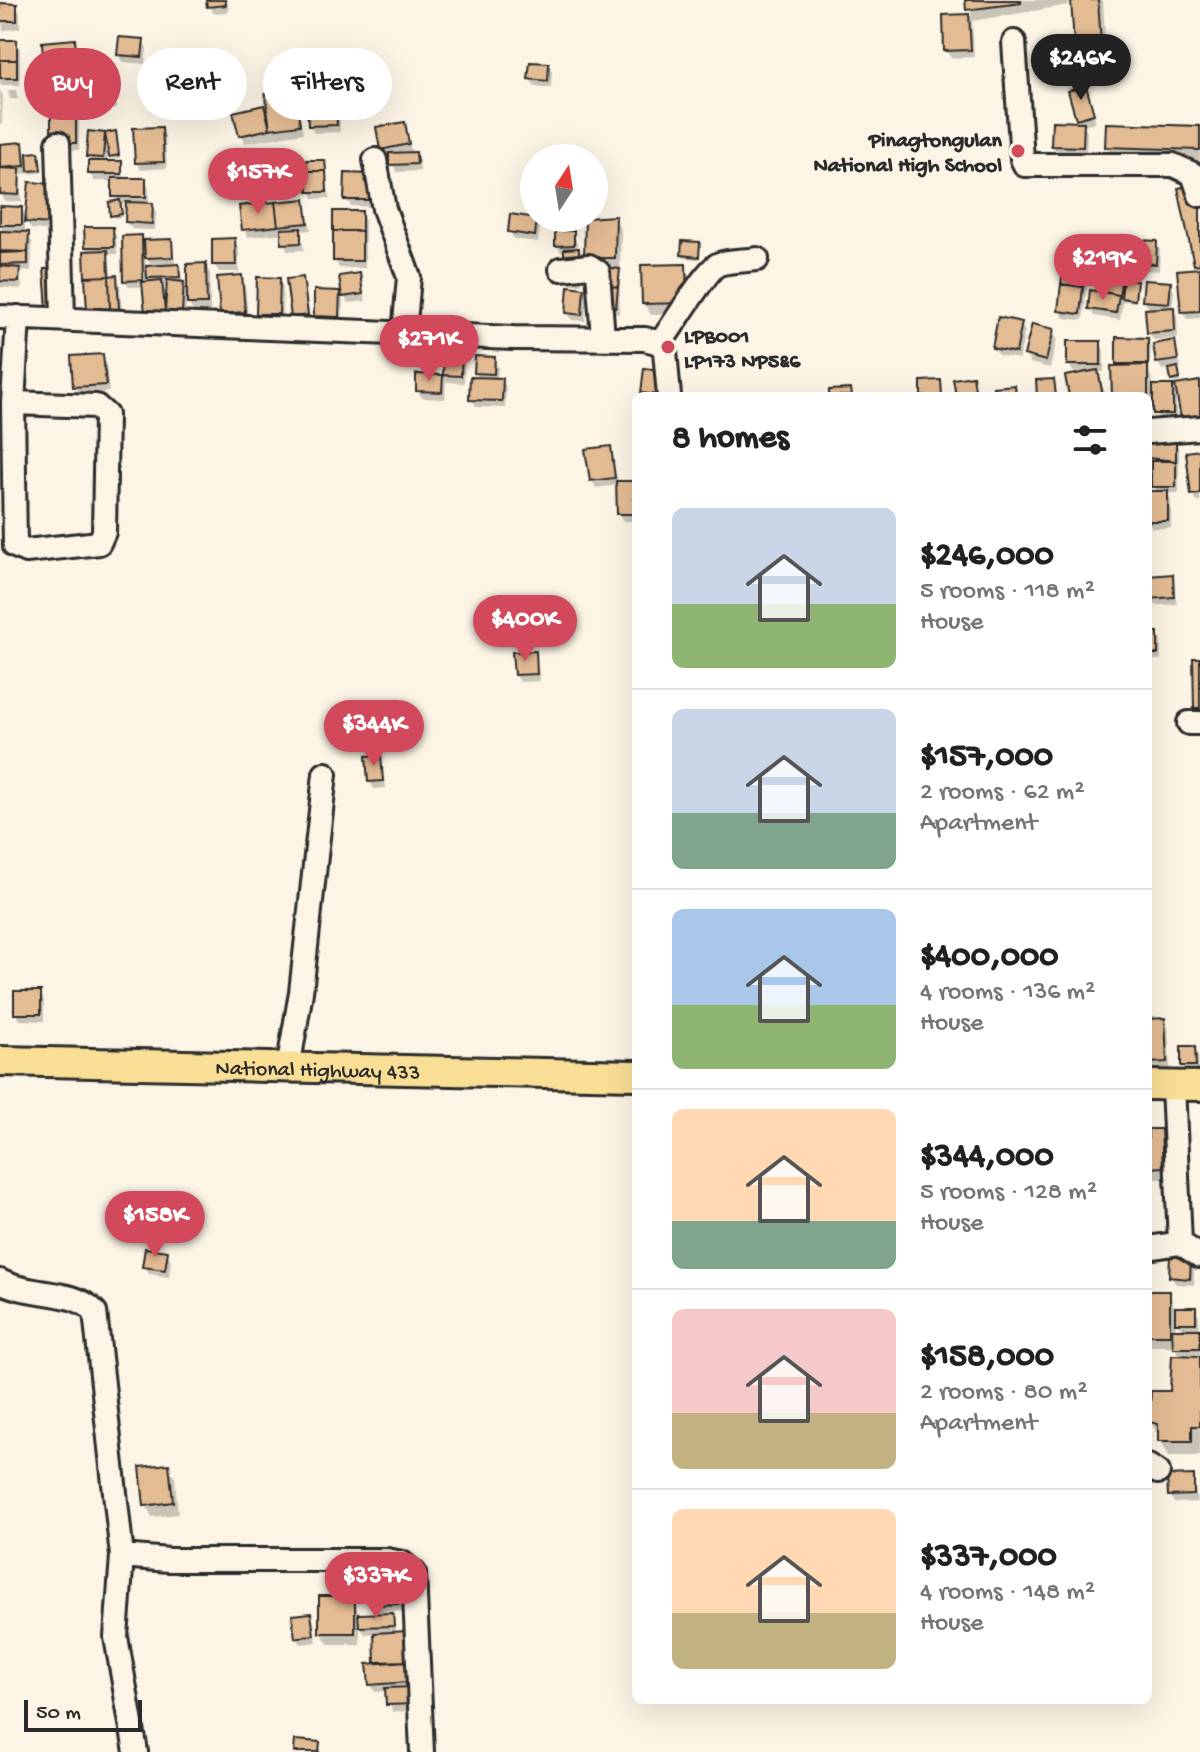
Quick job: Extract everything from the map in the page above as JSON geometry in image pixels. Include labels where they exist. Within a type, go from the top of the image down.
[{"type":"main road","name":"National Highway 433","points":[[0,1061],[632,1075]]},
{"type":"street","points":[[1014,42],[1022,159],[1025,165],[1173,165],[1193,174],[1200,195]]},
{"type":"street","points":[[58,143],[63,317]]},
{"type":"street","points":[[375,160],[384,209],[409,277],[404,334]]},
{"type":"street","points":[[660,343],[682,315],[706,272],[720,263],[757,259]]},
{"type":"street","points":[[561,269],[589,266],[598,272],[603,338]]},
{"type":"street","points":[[13,403],[96,406],[106,415],[104,532],[99,543],[26,551],[15,546],[9,317],[404,334],[645,339],[660,343],[665,351],[669,392]]},
{"type":"street","points":[[1152,432],[1200,428]]},
{"type":"street","points":[[288,1069],[301,992],[325,774]]},
{"type":"street","points":[[1174,1085],[1180,1243]]},
{"type":"street","points":[[1152,1247],[1180,1243],[1200,1256]]},
{"type":"street","points":[[0,1281],[20,1291],[85,1300],[95,1312],[122,1556],[116,1637],[136,1752]]},
{"type":"street","points":[[122,1556],[169,1560],[387,1560],[408,1567],[414,1573],[422,1752]]},
{"type":"building","points":[[206,0],[225,0],[226,5],[207,7]]},
{"type":"building","points":[[965,0],[1021,0],[1021,3],[966,10]]},
{"type":"building","points":[[1071,0],[1098,0],[1101,44],[1074,45]]},
{"type":"building","points":[[0,3],[17,4],[17,21],[0,21]]},
{"type":"building","points":[[969,14],[971,50],[944,51],[943,15]]},
{"type":"building","points":[[119,37],[144,39],[143,48],[137,48],[137,57],[121,55],[121,48],[118,48]]},
{"type":"building","points":[[75,39],[76,48],[42,48],[42,42]]},
{"type":"building","points":[[0,40],[17,40],[17,60],[0,60]]},
{"type":"building","points":[[0,60],[17,60],[17,78],[0,78]]},
{"type":"building","points":[[530,62],[549,63],[548,81],[528,79]]},
{"type":"building","points":[[1086,86],[1094,114],[1076,119],[1068,91]]},
{"type":"building","points":[[263,105],[263,120],[268,120],[270,129],[239,136],[235,120],[247,120],[247,109]]},
{"type":"building","points":[[51,120],[76,120],[76,143],[51,143]]},
{"type":"building","points":[[269,120],[299,120],[300,125],[270,129]]},
{"type":"building","points":[[308,120],[337,120],[337,125],[308,126]]},
{"type":"building","points":[[1052,121],[1084,122],[1083,147],[1051,146]]},
{"type":"building","points":[[405,122],[409,144],[380,150],[376,127]]},
{"type":"building","points":[[1106,123],[1200,126],[1200,150],[1105,147]]},
{"type":"building","points":[[162,127],[164,162],[135,163],[133,128]]},
{"type":"building","points":[[88,131],[105,133],[103,158],[86,157]]},
{"type":"building","points":[[116,131],[119,155],[109,157],[105,133]]},
{"type":"building","points":[[23,142],[25,166],[0,168],[0,144]]},
{"type":"building","points":[[39,152],[41,170],[28,171],[27,153]]},
{"type":"building","points":[[416,152],[417,164],[389,165],[389,153]]},
{"type":"building","points":[[271,158],[291,159],[290,174],[271,173]]},
{"type":"building","points":[[306,160],[325,160],[326,171],[307,171]]},
{"type":"building","points":[[88,161],[122,161],[122,174],[88,174]]},
{"type":"building","points":[[0,168],[20,169],[19,195],[0,194]]},
{"type":"building","points":[[307,171],[326,171],[327,192],[308,192]]},
{"type":"building","points":[[271,173],[290,174],[290,191],[270,190]]},
{"type":"building","points":[[345,173],[371,174],[370,200],[344,200]]},
{"type":"building","points":[[112,178],[146,178],[146,197],[112,197]]},
{"type":"building","points":[[29,182],[54,184],[51,224],[25,222]]},
{"type":"building","points":[[1200,184],[1200,264],[1194,265],[1178,188]]},
{"type":"building","points":[[305,199],[308,223],[278,226],[275,202]]},
{"type":"building","points":[[120,200],[122,214],[110,216],[109,202]]},
{"type":"building","points":[[126,202],[153,203],[152,224],[125,222]]},
{"type":"building","points":[[275,202],[278,226],[242,230],[239,206]]},
{"type":"building","points":[[0,206],[22,207],[22,225],[0,225]]},
{"type":"building","points":[[333,211],[362,211],[362,231],[333,231]]},
{"type":"building","points":[[510,214],[520,215],[520,232],[535,232],[535,236],[508,232]]},
{"type":"building","points":[[616,216],[615,258],[584,258],[585,232],[608,232],[608,217]]},
{"type":"building","points":[[84,227],[113,227],[114,247],[85,247]]},
{"type":"building","points":[[301,228],[301,243],[281,244],[281,229]]},
{"type":"building","points":[[0,231],[29,232],[28,252],[0,251]]},
{"type":"building","points":[[333,231],[362,231],[362,261],[333,261]]},
{"type":"building","points":[[555,232],[574,232],[574,245],[555,246]]},
{"type":"building","points":[[142,235],[143,280],[123,281],[122,236]]},
{"type":"building","points":[[235,238],[236,265],[212,265],[212,239]]},
{"type":"building","points":[[172,239],[173,257],[145,258],[144,240]]},
{"type":"building","points":[[1122,239],[1157,241],[1156,264],[1120,262]]},
{"type":"building","points":[[682,241],[700,242],[699,257],[681,255]]},
{"type":"building","points":[[579,248],[579,277],[564,277],[564,249]]},
{"type":"building","points":[[108,250],[109,276],[85,277],[84,251]]},
{"type":"building","points":[[28,252],[28,264],[0,265],[0,253]]},
{"type":"building","points":[[1065,257],[1086,260],[1083,287],[1061,284]]},
{"type":"building","points":[[206,263],[207,304],[187,304],[187,264]]},
{"type":"building","points":[[179,264],[180,277],[147,278],[146,266]]},
{"type":"building","points":[[686,264],[687,303],[642,304],[641,265]]},
{"type":"building","points":[[0,266],[20,268],[19,282],[0,281]]},
{"type":"building","points":[[603,267],[620,269],[618,287],[601,285]]},
{"type":"building","points":[[72,268],[74,307],[47,309],[44,269]]},
{"type":"building","points":[[1200,268],[1200,311],[1181,312],[1177,270]]},
{"type":"building","points":[[1103,269],[1123,273],[1119,295],[1099,291]]},
{"type":"building","points":[[360,273],[363,294],[342,297],[339,276]]},
{"type":"building","points":[[117,275],[119,309],[110,310],[109,276]]},
{"type":"building","points":[[242,275],[245,312],[220,314],[217,277]]},
{"type":"building","points":[[109,276],[110,310],[87,311],[85,277]]},
{"type":"building","points":[[257,277],[280,278],[279,314],[256,314]]},
{"type":"building","points":[[303,277],[308,315],[291,317],[286,279]]},
{"type":"building","points":[[162,280],[165,311],[145,313],[142,282]]},
{"type":"building","points":[[167,280],[184,282],[182,312],[165,311]]},
{"type":"building","points":[[1123,280],[1137,281],[1135,300],[1121,298]]},
{"type":"building","points":[[1144,280],[1171,282],[1169,303],[1142,301]]},
{"type":"building","points":[[1061,284],[1083,287],[1080,314],[1058,311]]},
{"type":"building","points":[[601,285],[618,287],[616,308],[599,306]]},
{"type":"building","points":[[568,286],[584,288],[582,315],[566,313]]},
{"type":"building","points":[[314,290],[340,291],[339,317],[314,316]]},
{"type":"building","points":[[1090,290],[1119,295],[1116,313],[1088,309]]},
{"type":"building","points":[[1174,307],[1175,331],[1147,333],[1145,309]]},
{"type":"building","points":[[998,317],[1022,322],[1016,353],[992,348]]},
{"type":"building","points":[[1032,324],[1054,329],[1046,361],[1024,355]]},
{"type":"building","points":[[1116,337],[1148,338],[1148,364],[1116,364]]},
{"type":"building","points":[[1175,340],[1178,360],[1156,363],[1153,344]]},
{"type":"building","points":[[1067,341],[1101,341],[1101,365],[1067,365]]},
{"type":"building","points":[[444,348],[462,349],[461,376],[443,375]]},
{"type":"building","points":[[103,354],[106,385],[73,387],[71,356]]},
{"type":"building","points":[[475,356],[495,357],[494,374],[474,373]]},
{"type":"building","points":[[1148,365],[1148,392],[1112,392],[1111,366]]},
{"type":"building","points":[[1178,367],[1180,379],[1171,381],[1169,369]]},
{"type":"building","points":[[644,368],[676,372],[669,392],[641,392]]},
{"type":"building","points":[[1098,370],[1102,392],[1068,392],[1065,376]]},
{"type":"building","points":[[416,374],[443,375],[442,392],[416,391]]},
{"type":"building","points":[[973,376],[975,392],[955,392],[953,379]]},
{"type":"building","points":[[470,377],[503,378],[502,401],[469,400]]},
{"type":"building","points":[[1054,379],[1056,392],[1037,392],[1036,380]]},
{"type":"building","points":[[941,380],[942,392],[921,392],[921,381]]},
{"type":"building","points":[[1200,381],[1200,416],[1181,419],[1175,385]]},
{"type":"building","points":[[1015,385],[1016,392],[994,392],[993,387]]},
{"type":"building","points":[[1153,385],[1173,385],[1173,414],[1153,414]]},
{"type":"building","points":[[851,389],[851,392],[829,392]]},
{"type":"building","points":[[1152,441],[1176,441],[1176,461],[1152,458]]},
{"type":"building","points":[[611,446],[615,478],[590,481],[585,449]]},
{"type":"building","points":[[1200,450],[1200,494],[1191,495],[1186,452]]},
{"type":"building","points":[[1152,461],[1176,461],[1176,487],[1152,487]]},
{"type":"building","points":[[616,481],[632,481],[632,514],[617,514]]},
{"type":"building","points":[[1152,491],[1168,491],[1168,521],[1152,521]]},
{"type":"building","points":[[1173,574],[1174,597],[1152,599],[1152,576]]},
{"type":"building","points":[[1152,632],[1158,632],[1158,654],[1152,654]]},
{"type":"building","points":[[536,651],[537,674],[514,675],[512,652]]},
{"type":"building","points":[[1193,658],[1200,658],[1200,708],[1194,708]]},
{"type":"building","points":[[381,755],[383,781],[368,782],[366,756]]},
{"type":"building","points":[[14,991],[41,991],[41,1014],[14,1014]]},
{"type":"building","points":[[1165,1018],[1167,1062],[1152,1063],[1152,1019]]},
{"type":"building","points":[[1181,1046],[1195,1046],[1196,1066],[1181,1066]]},
{"type":"building","points":[[1152,1129],[1161,1129],[1163,1167],[1152,1168]]},
{"type":"building","points":[[145,1248],[168,1251],[165,1270],[142,1267]]},
{"type":"building","points":[[1170,1256],[1191,1258],[1190,1279],[1169,1277]]},
{"type":"building","points":[[1152,1291],[1170,1291],[1170,1335],[1152,1335]]},
{"type":"building","points":[[1175,1307],[1196,1307],[1196,1323],[1175,1323]]},
{"type":"building","points":[[1172,1329],[1200,1329],[1200,1348],[1173,1348]]},
{"type":"building","points":[[1172,1355],[1200,1356],[1200,1426],[1192,1426],[1192,1441],[1158,1441],[1158,1424],[1152,1423],[1152,1391],[1170,1391]]},
{"type":"building","points":[[169,1464],[173,1502],[144,1506],[140,1467]]},
{"type":"building","points":[[1194,1475],[1194,1495],[1168,1496],[1167,1476]]},
{"type":"building","points":[[404,1578],[405,1604],[371,1605],[371,1579]]},
{"type":"building","points":[[319,1596],[355,1596],[355,1633],[319,1633]]},
{"type":"building","points":[[311,1613],[314,1635],[295,1638],[292,1615]]},
{"type":"building","points":[[393,1613],[394,1626],[359,1627],[358,1614]]},
{"type":"building","points":[[407,1631],[408,1661],[375,1662],[374,1633]]},
{"type":"building","points":[[408,1661],[410,1682],[369,1685],[367,1664]]},
{"type":"building","points":[[414,1687],[414,1704],[386,1705],[385,1688]]},
{"type":"building","points":[[295,1740],[320,1742],[319,1752],[294,1752]]},
{"type":"place","name":"Pinagtongulan National High School","points":[[1018,151]]},
{"type":"place","name":"LPB001 LP173 NP5&6","points":[[668,347]]}]
